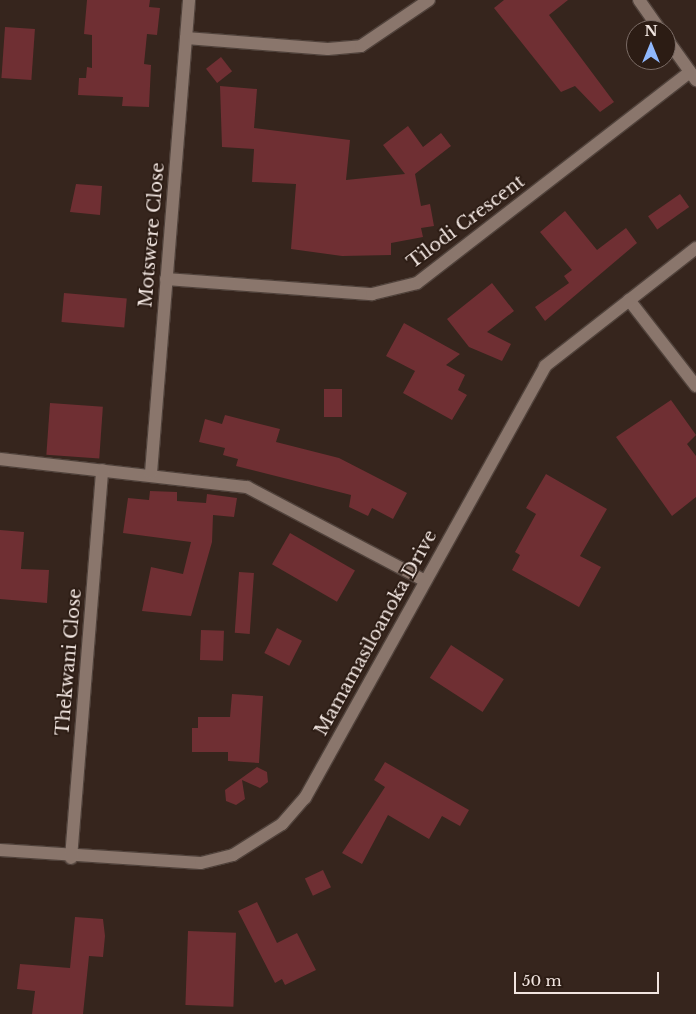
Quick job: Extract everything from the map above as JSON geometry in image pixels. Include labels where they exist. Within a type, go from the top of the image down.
[{"type":"street","name":"Motswere Close","points":[[151,473],[189,0]]},
{"type":"street","points":[[186,38],[328,49],[361,46],[429,0]]},
{"type":"street","points":[[639,0],[653,20]]},
{"type":"street","points":[[676,52],[693,76]]},
{"type":"street","name":"Tilodi Crescent","points":[[166,279],[372,294],[417,283],[693,76]]},
{"type":"street","name":"Mamamasiloanoka Drive","points":[[0,850],[71,858],[201,863],[233,855],[282,824],[305,798],[545,366],[696,248]]},
{"type":"street","points":[[628,300],[696,386]]},
{"type":"street","points":[[0,459],[102,470],[151,473],[247,487],[425,581]]},
{"type":"street","name":"Thekwani Close","points":[[71,858],[102,470]]},
{"type":"building","points":[[87,0],[150,0],[149,7],[160,8],[157,35],[147,34],[144,64],[151,65],[149,107],[122,106],[123,97],[78,95],[79,78],[86,78],[87,67],[92,68],[92,35],[84,34]]},
{"type":"building","points":[[504,0],[568,0],[549,15],[614,102],[600,112],[575,86],[561,92],[494,8]]},
{"type":"building","points":[[5,27],[35,29],[31,80],[1,78]]},
{"type":"building","points":[[221,57],[232,71],[217,83],[206,69]]},
{"type":"building","points":[[220,86],[257,89],[254,128],[350,140],[346,180],[405,174],[383,145],[408,126],[423,147],[441,133],[451,146],[415,174],[421,206],[430,204],[434,226],[421,228],[423,237],[391,243],[391,255],[342,256],[291,249],[296,184],[252,182],[254,149],[222,147]]},
{"type":"building","points":[[76,184],[102,186],[100,215],[70,212]]},
{"type":"building","points":[[680,194],[689,207],[657,229],[648,216]]},
{"type":"building","points":[[565,211],[597,250],[626,228],[637,243],[545,321],[535,307],[569,283],[564,276],[572,270],[540,232]]},
{"type":"building","points":[[492,283],[514,311],[487,332],[511,344],[502,361],[469,347],[447,319]]},
{"type":"building","points":[[64,293],[127,298],[124,327],[61,322]]},
{"type":"building","points":[[404,323],[460,354],[446,365],[465,375],[458,390],[467,395],[452,420],[403,393],[415,371],[386,356]]},
{"type":"building","points":[[324,389],[342,389],[342,417],[324,417]]},
{"type":"building","points":[[671,400],[696,435],[687,444],[696,456],[696,497],[672,516],[616,437]]},
{"type":"building","points":[[50,403],[103,407],[99,459],[46,455]]},
{"type":"building","points":[[225,415],[280,429],[276,442],[339,458],[407,493],[393,519],[372,508],[368,516],[349,507],[351,495],[236,466],[238,459],[223,455],[225,448],[199,442],[205,419],[222,424]]},
{"type":"building","points":[[546,474],[607,509],[580,556],[601,567],[579,607],[512,570],[520,555],[515,552],[536,514],[526,508]]},
{"type":"building","points":[[150,491],[177,492],[177,501],[206,503],[207,494],[237,498],[234,517],[213,515],[212,542],[191,616],[142,611],[151,567],[183,574],[191,542],[123,533],[128,498],[149,500]]},
{"type":"building","points":[[0,530],[24,532],[21,569],[49,570],[47,603],[0,599]]},
{"type":"building","points":[[290,533],[355,570],[337,602],[272,564]]},
{"type":"building","points":[[239,572],[254,573],[250,634],[235,633]]},
{"type":"building","points":[[277,628],[302,641],[289,666],[264,653]]},
{"type":"building","points":[[201,630],[224,631],[223,661],[200,660]]},
{"type":"building","points":[[451,645],[504,679],[483,712],[430,678]]},
{"type":"building","points":[[232,694],[263,696],[259,763],[228,761],[228,752],[192,752],[192,728],[198,728],[198,717],[230,717]]},
{"type":"building","points":[[385,762],[469,810],[460,826],[442,816],[429,839],[388,815],[362,864],[342,853],[385,787],[374,780]]},
{"type":"building","points":[[257,767],[267,772],[268,782],[260,788],[242,780],[245,799],[236,805],[226,801],[225,790]]},
{"type":"building","points":[[323,870],[331,887],[313,896],[305,878]]},
{"type":"building","points":[[257,902],[277,943],[297,933],[316,970],[285,985],[282,979],[275,983],[238,911]]},
{"type":"building","points":[[75,917],[103,919],[105,936],[103,957],[89,956],[83,1014],[32,1014],[35,991],[17,989],[20,964],[70,968]]},
{"type":"building","points":[[188,931],[236,933],[233,1007],[185,1005]]}]
